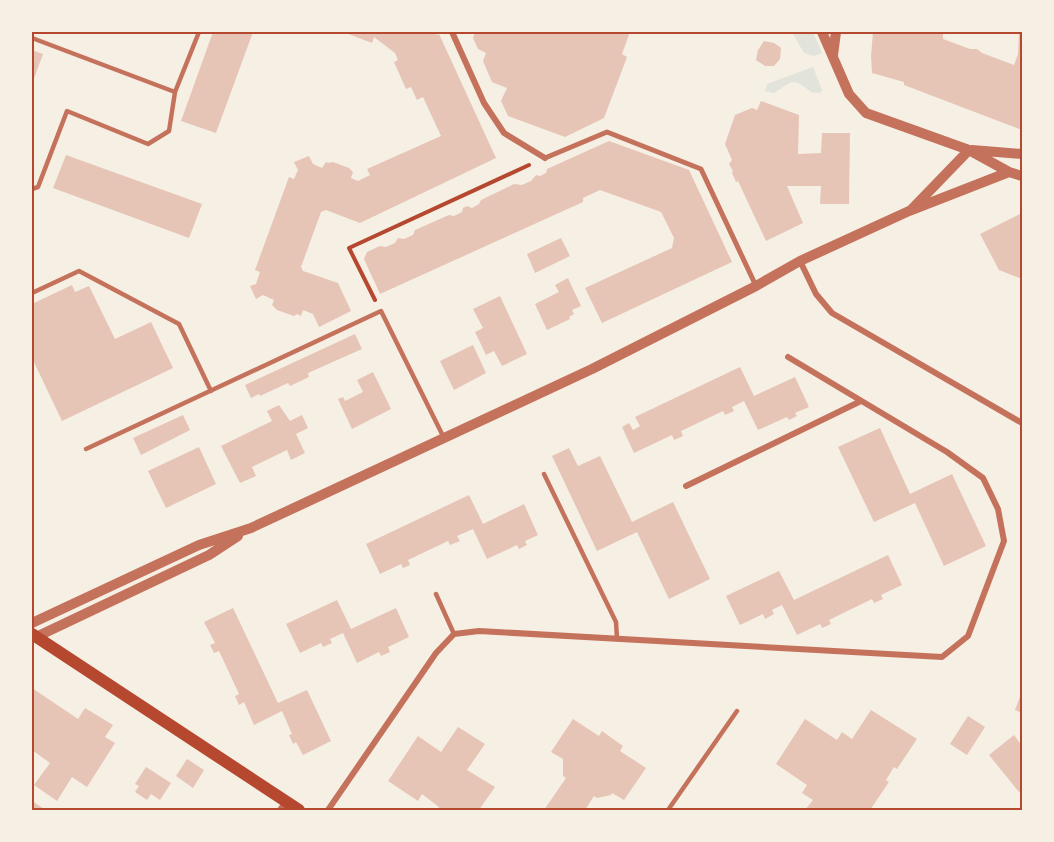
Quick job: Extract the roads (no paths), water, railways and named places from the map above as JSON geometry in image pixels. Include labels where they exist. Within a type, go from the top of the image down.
[{"type":"main road","points":[[34,635],[283,806],[299,810]]},
{"type":"street","points":[[452,32],[484,103],[504,133],[545,158],[608,132],[701,169],[756,286]]},
{"type":"street","points":[[822,32],[849,94],[866,113],[969,150],[1009,172],[1023,176]]},
{"type":"street","points":[[832,55],[836,32]]},
{"type":"street","points":[[909,211],[969,150],[1023,154]]},
{"type":"street","points":[[32,623],[199,545],[251,528],[592,369],[756,286],[800,261],[909,211],[1009,172]]},
{"type":"street","points":[[800,261],[816,294],[832,313],[1023,423]]},
{"type":"street","points":[[328,810],[436,653],[454,634],[480,631],[942,657],[968,636],[1004,541],[998,509],[982,478],[946,452],[788,357]]},
{"type":"street","points":[[686,486],[861,401]]},
{"type":"street","points":[[34,635],[209,555],[251,528]]},
{"type":"lane","points":[[32,189],[38,187],[66,111],[148,144],[168,131],[175,92],[199,32]]},
{"type":"lane","points":[[32,38],[175,92]]},
{"type":"lane","points":[[32,293],[79,271],[179,324],[211,390]]},
{"type":"lane","points":[[86,449],[381,311],[444,438]]},
{"type":"lane","points":[[544,474],[616,622],[617,639]]},
{"type":"lane","points":[[436,594],[454,634]]},
{"type":"lane","points":[[668,810],[737,711]]}]
